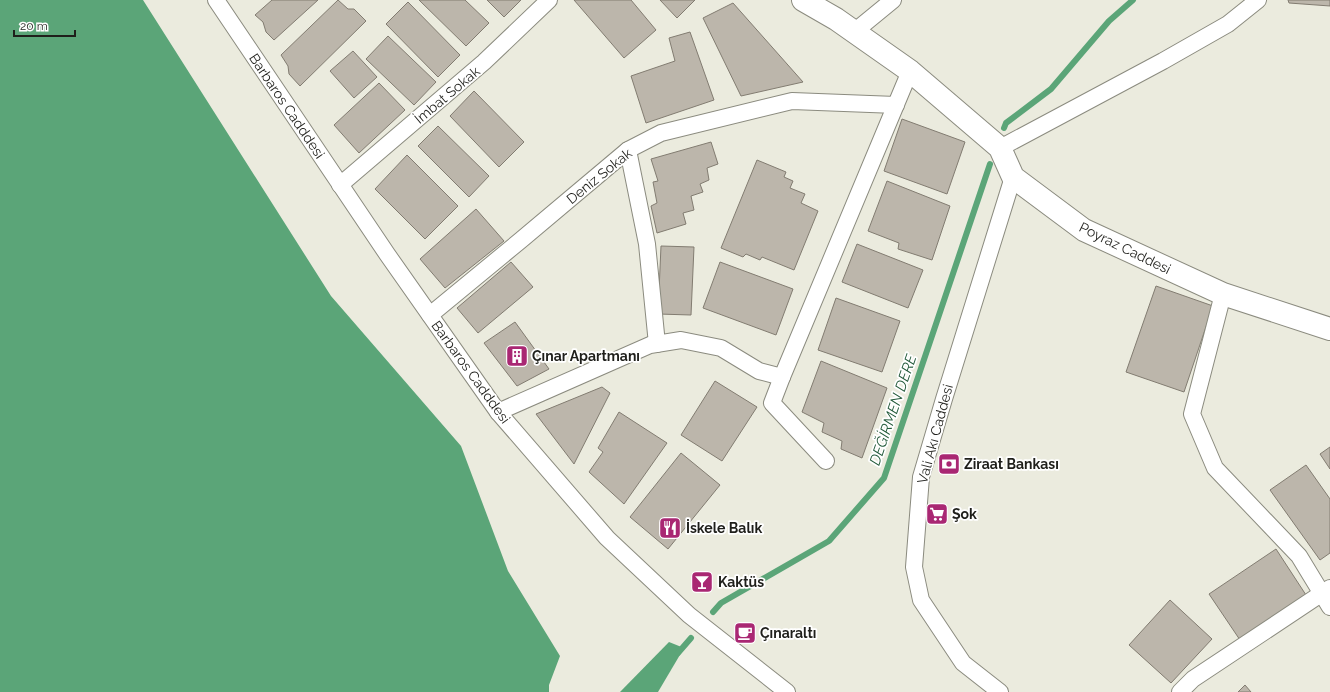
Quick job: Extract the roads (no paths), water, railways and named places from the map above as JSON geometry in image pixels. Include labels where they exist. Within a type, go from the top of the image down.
[{"type":"street","name":"İmbat Sokak","points":[[340,185],[484,62],[549,0]]},
{"type":"street","name":"Poyraz Caddesi","points":[[802,0],[836,19],[910,71],[1000,148],[1013,177],[1084,230],[1223,294],[1330,329]]},
{"type":"street","points":[[854,32],[893,0]]},
{"type":"street","points":[[1000,148],[1163,61],[1228,24],[1258,0]]},
{"type":"street","name":"Barbaros Cadddesi","points":[[221,2],[340,185],[498,412],[607,538],[689,615],[787,692]]},
{"type":"street","points":[[826,461],[772,403],[910,71]]},
{"type":"street","name":"Deniz Sokak","points":[[430,315],[628,150],[661,133],[792,101],[896,105]]},
{"type":"street","points":[[628,150],[647,244],[657,344]]},
{"type":"street","name":"Vali Akı Caddesi","points":[[1000,692],[963,663],[921,600],[914,567],[921,477],[1013,177]]},
{"type":"street","points":[[1180,692],[1193,679],[1328,596],[1299,556],[1215,468],[1192,414],[1223,294]]},
{"type":"street","points":[[498,412],[650,345],[681,340],[721,348],[759,371],[782,377]]},
{"type":"waterway","name":"DEĞİRMEN DERE","points":[[1004,128],[1006,123],[1051,89],[1109,21],[1133,0]]},
{"type":"waterway","name":"DEĞİRMEN DERE","points":[[713,612],[721,603],[829,541],[884,478],[990,164]]},
{"type":"waterway","points":[[678,653],[691,638]]},
{"type":"place","name":"Çınar Apartmanı","points":[[517,356]]},
{"type":"place","name":"Ziraat Bankası","points":[[949,464]]},
{"type":"place","name":"Şok","points":[[937,514]]},
{"type":"place","name":"İskele Balık","points":[[670,528]]},
{"type":"place","name":"Kaktüs","points":[[702,582]]},
{"type":"place","name":"Çınaraltı","points":[[745,633]]}]
